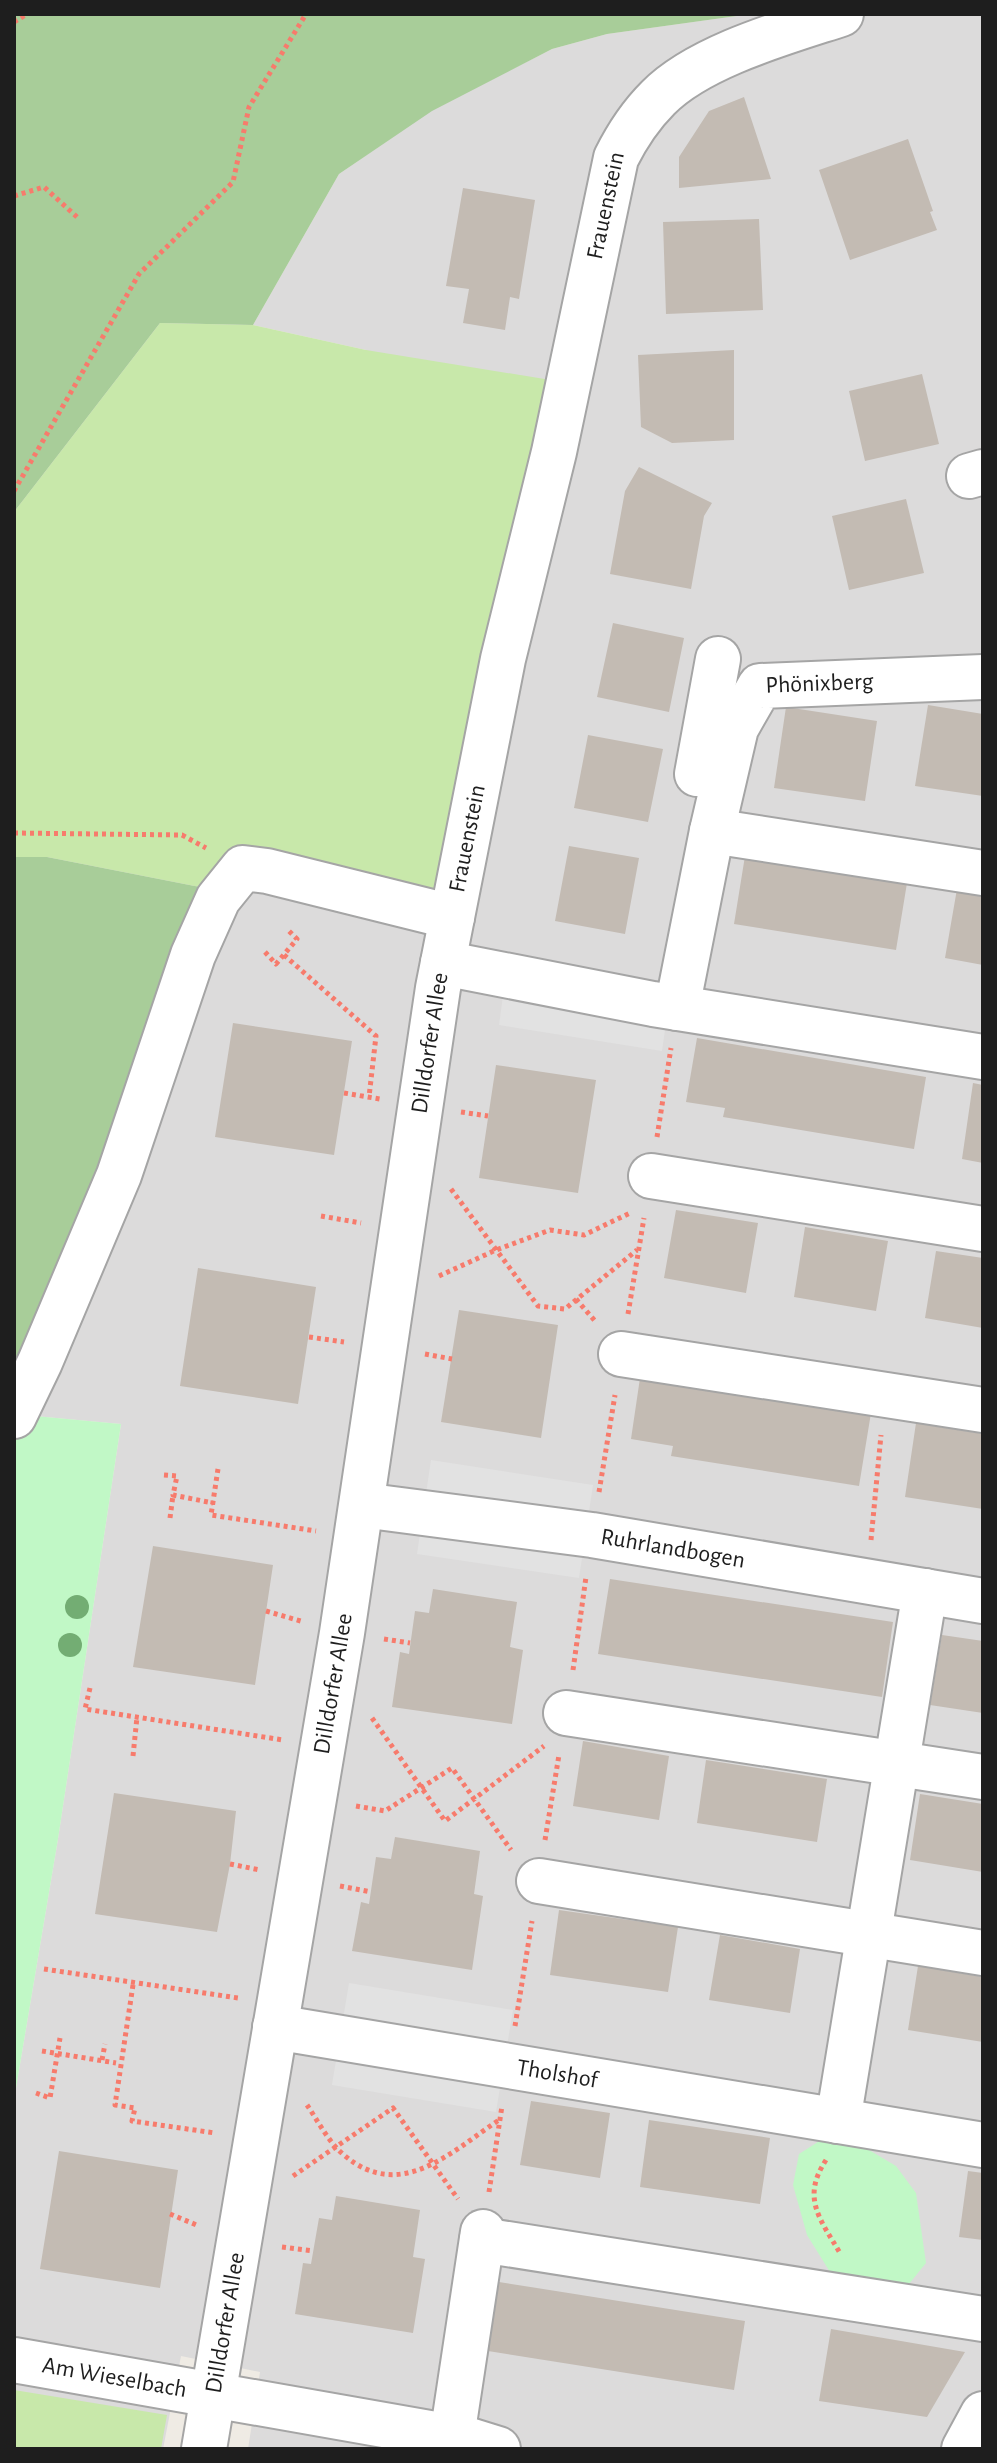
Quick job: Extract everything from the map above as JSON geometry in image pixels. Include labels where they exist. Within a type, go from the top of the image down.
[{"type":"street","name":"Frauenstein","points":[[243,868],[267,871],[452,917],[503,659],[554,452],[616,158],[630,131],[660,96],[698,69],[770,27],[841,14]]},
{"type":"street","points":[[665,1006],[718,659]]},
{"type":"street","name":"Phönixberg","points":[[665,1006],[736,728],[760,686],[983,677]]},
{"type":"street","points":[[712,831],[983,873]]},
{"type":"street","points":[[14,1416],[119,1175],[193,955],[218,899],[243,868]]},
{"type":"street","name":"Dilldorfer Allee","points":[[204,2449],[324,1747],[452,917]]},
{"type":"street","points":[[443,963],[665,1006],[983,1057]]},
{"type":"street","points":[[648,1191],[983,1229]]},
{"type":"street","points":[[621,1354],[983,1410]]},
{"type":"street","name":"Ruhrlandbogen","points":[[359,1521],[592,1535],[983,1601]]},
{"type":"street","points":[[855,2124],[869,1934],[925,1591]]},
{"type":"street","points":[[565,1724],[983,1777]]},
{"type":"street","points":[[541,1869],[869,1934],[983,1953]]},
{"type":"street","name":"Tholshof","points":[[276,2016],[508,2067],[983,2145]]},
{"type":"street","points":[[452,2437],[482,2236],[983,2319]]},
{"type":"street","name":"Am Wieselbach","points":[[14,2360],[214,2394]]},
{"type":"street","points":[[214,2394],[452,2437],[498,2449]]},
{"type":"street","points":[[964,2449],[983,2414]]},
{"type":"path","points":[[14,22],[27,14]]},
{"type":"path","points":[[14,491],[139,274],[233,182],[249,107],[306,14]]},
{"type":"path","points":[[14,196],[44,187],[77,217]]},
{"type":"path","points":[[14,833],[182,835],[243,868]]},
{"type":"path","points":[[265,952],[276,964],[297,939],[287,929]]},
{"type":"path","points":[[284,955],[376,1036],[369,1097]]},
{"type":"path","points":[[482,2236],[648,1191],[665,1006]]},
{"type":"path","points":[[412,1164],[443,1174],[538,1306],[565,1309],[639,1248]]},
{"type":"path","points":[[396,1274],[432,1278],[550,1230],[584,1235],[648,1191]]},
{"type":"path","points":[[321,1216],[348,1221]]},
{"type":"path","points":[[867,1581],[885,1394]]},
{"type":"path","points":[[218,1469],[211,1515],[359,1521]]},
{"type":"path","points":[[164,1475],[177,1476],[170,1518]]},
{"type":"path","points":[[173,1495],[213,1503]]},
{"type":"path","points":[[90,1688],[85,1709],[324,1747]]},
{"type":"path","points":[[331,1702],[370,1715],[445,1821],[565,1724]]},
{"type":"path","points":[[133,1756],[137,1717]]},
{"type":"path","points":[[315,1799],[385,1811],[452,1768],[513,1853],[541,1869]]},
{"type":"path","points":[[44,1969],[276,2016]]},
{"type":"path","points":[[133,1985],[115,2105],[135,2108],[132,2121],[256,2139]]},
{"type":"path","points":[[36,2093],[50,2098],[60,2038]]},
{"type":"path","points":[[102,2060],[105,2044]]},
{"type":"path","points":[[42,2051],[116,2063]]},
{"type":"path","points":[[264,2089],[300,2095],[341,2153],[360,2167],[389,2175],[411,2174],[432,2165],[500,2119]]},
{"type":"path","points":[[248,2183],[275,2188],[393,2108],[482,2236]]},
{"type":"path","points":[[855,2124],[867,2140],[839,2149],[826,2159],[818,2172],[812,2198],[820,2219],[868,2301]]},
{"type":"shaded area","points":[[751,14],[983,14],[983,2449],[248,2449],[260,2372],[181,2356],[163,2449],[14,2449],[14,2100],[58,1839],[121,1424],[24,1415],[366,350],[253,325],[339,174],[432,110],[552,49],[607,34]]},
{"type":"shaded area","points":[[503,996],[666,1023],[662,1051],[499,1025]]},
{"type":"shaded area","points":[[431,1460],[593,1485],[579,1578],[417,1554]]},
{"type":"shaded area","points":[[349,1983],[513,2010],[496,2112],[332,2085]]},
{"type":"green space","points":[[14,14],[751,14],[607,34],[552,49],[432,111],[339,174],[253,325],[160,323],[14,512]]},
{"type":"green space","points":[[160,323],[253,325],[366,350],[563,382],[450,911],[266,866],[220,891],[47,857],[14,857],[14,512]]},
{"type":"green space","points":[[14,857],[47,857],[220,891],[14,1410]]},
{"type":"green space","points":[[24,1415],[121,1424],[58,1839],[14,2100],[14,1425]]},
{"type":"green space","points":[[847,2137],[896,2166],[916,2193],[926,2263],[909,2284],[880,2284],[830,2272],[807,2235],[793,2185],[799,2154],[821,2140]]},
{"type":"green space","points":[[14,2390],[167,2415],[161,2449],[14,2449]]},
{"type":"building","points":[[744,97],[771,179],[679,188],[679,157],[709,111]]},
{"type":"building","points":[[908,139],[937,230],[850,260],[819,170]]},
{"type":"building","points":[[463,188],[535,200],[519,299],[510,297],[505,330],[463,323],[469,289],[446,286]]},
{"type":"building","points":[[759,219],[763,310],[666,314],[663,222]]},
{"type":"building","points":[[734,350],[734,440],[672,443],[641,427],[638,355]]},
{"type":"building","points":[[922,374],[939,444],[865,461],[849,391]]},
{"type":"building","points":[[639,467],[712,503],[704,516],[691,589],[610,574],[625,491]]},
{"type":"building","points":[[906,499],[924,573],[849,590],[832,516]]},
{"type":"building","points":[[613,623],[684,638],[669,712],[597,697]]},
{"type":"building","points":[[928,705],[983,714],[983,796],[915,786]]},
{"type":"building","points":[[786,707],[877,721],[865,801],[774,788]]},
{"type":"building","points":[[588,735],[663,749],[648,822],[574,808]]},
{"type":"building","points":[[569,846],[639,858],[625,934],[555,921]]},
{"type":"building","points":[[745,856],[907,883],[896,950],[734,924]]},
{"type":"building","points":[[957,889],[983,893],[983,965],[945,958]]},
{"type":"building","points":[[233,1023],[352,1041],[334,1155],[215,1137]]},
{"type":"building","points":[[697,1038],[926,1077],[914,1149],[723,1117],[725,1108],[686,1102]]},
{"type":"building","points":[[496,1065],[596,1080],[578,1193],[479,1178]]},
{"type":"building","points":[[973,1083],[983,1085],[983,1163],[962,1159]]},
{"type":"building","points":[[676,1210],[758,1223],[746,1293],[664,1278]]},
{"type":"building","points":[[805,1227],[888,1241],[876,1311],[794,1297]]},
{"type":"building","points":[[936,1251],[983,1258],[983,1328],[925,1318]]},
{"type":"building","points":[[198,1268],[316,1287],[298,1404],[180,1386]]},
{"type":"building","points":[[459,1310],[558,1325],[541,1438],[441,1422]]},
{"type":"building","points":[[640,1378],[871,1413],[859,1486],[671,1456],[673,1446],[631,1439]]},
{"type":"building","points":[[916,1423],[983,1434],[983,1509],[905,1497]]},
{"type":"building","points":[[153,1546],[273,1565],[255,1685],[133,1667]]},
{"type":"building","points":[[610,1579],[893,1622],[882,1697],[598,1654]]},
{"type":"building","points":[[433,1589],[517,1602],[510,1647],[523,1650],[512,1724],[392,1707],[400,1652],[409,1654],[415,1611],[429,1613]]},
{"type":"building","points":[[942,1635],[983,1641],[983,1713],[930,1705]]},
{"type":"building","points":[[583,1741],[669,1756],[659,1820],[573,1806]]},
{"type":"building","points":[[706,1760],[827,1779],[817,1842],[697,1823]]},
{"type":"building","points":[[114,1793],[236,1811],[217,1932],[95,1914]]},
{"type":"building","points":[[920,1794],[983,1804],[983,1872],[910,1860]]},
{"type":"building","points":[[395,1837],[480,1851],[474,1894],[483,1896],[472,1970],[352,1951],[361,1902],[369,1904],[376,1857],[391,1859]]},
{"type":"building","points":[[559,1910],[678,1927],[668,1992],[550,1975]]},
{"type":"building","points":[[720,1935],[800,1949],[790,2013],[709,2000]]},
{"type":"building","points":[[918,1966],[983,1977],[983,2042],[908,2030]]},
{"type":"building","points":[[531,2101],[610,2113],[600,2178],[520,2165]]},
{"type":"building","points":[[649,2120],[770,2138],[760,2204],[640,2187]]},
{"type":"building","points":[[59,2151],[178,2170],[160,2288],[40,2269]]},
{"type":"building","points":[[968,2171],[983,2173],[983,2240],[959,2237]]},
{"type":"building","points":[[336,2196],[420,2210],[413,2257],[425,2259],[413,2333],[295,2314],[303,2263],[311,2264],[319,2218],[332,2220]]},
{"type":"building","points":[[499,2282],[745,2321],[734,2390],[488,2351]]},
{"type":"building","points":[[831,2329],[965,2352],[927,2417],[819,2401]]}]
